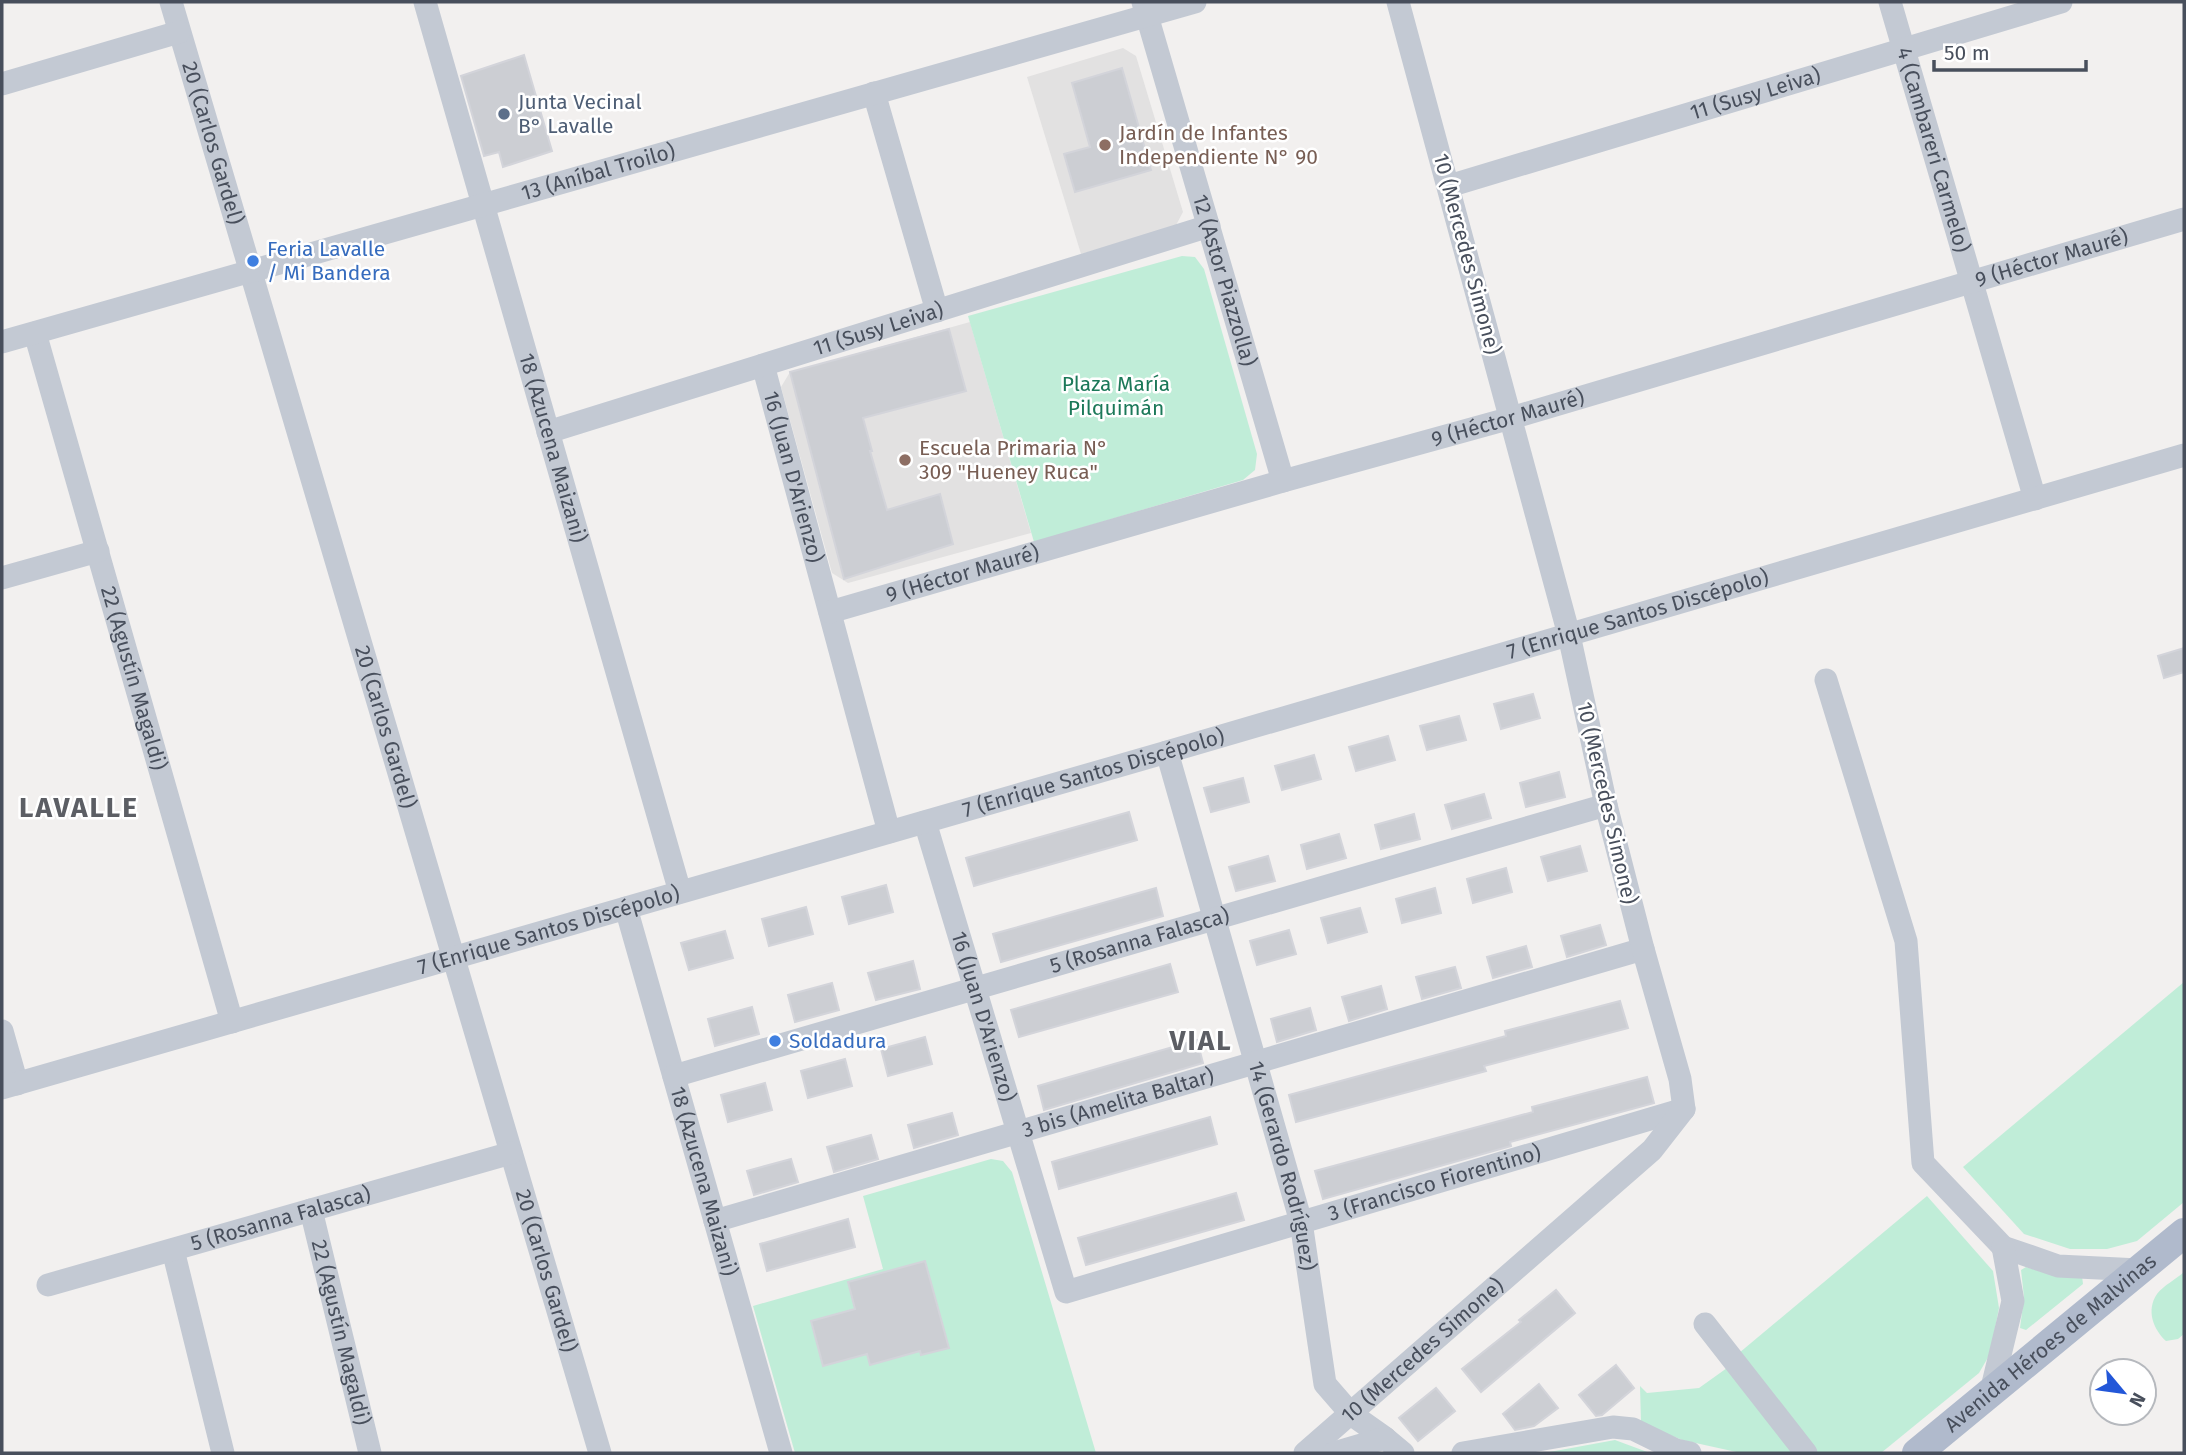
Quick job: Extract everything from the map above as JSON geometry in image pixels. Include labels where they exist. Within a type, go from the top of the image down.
[{"type":"main road","name":"Avenida Héroes de Malvinas","points":[[1917,1453],[2184,1233]]},
{"type":"street","name":"20 (Carlos Gardel)","points":[[171,2],[600,1453]]},
{"type":"street","name":"18 (Azucena Maizani)","points":[[425,2],[680,892]]},
{"type":"street","name":"13 (Aníbal Troilo)","points":[[2,342],[874,93],[1145,9],[1195,2]]},
{"type":"street","name":"10 (Mercedes Simone)","points":[[1305,1453],[1652,1150],[1684,1109],[1679,1080],[1605,805],[1569,635],[1398,2]]},
{"type":"street","name":"4 (Cambareri Carmelo)","points":[[1890,2],[2035,499]]},
{"type":"street","name":"11 (Susy Leiva)","points":[[1449,186],[2061,2]]},
{"type":"street","name":"12 (Astor Piazzolla)","points":[[1145,9],[1283,481]]},
{"type":"street","points":[[2,84],[179,32]]},
{"type":"street","points":[[874,93],[937,311]]},
{"type":"street","name":"9 (Héctor Mauré)","points":[[830,612],[1511,418],[2184,219]]},
{"type":"street","name":"11 (Susy Leiva)","points":[[548,432],[1209,226]]},
{"type":"street","name":"22 (Agustín Magaldi)","points":[[35,333],[232,1022]]},
{"type":"street","name":"16 (Juan D'Arienzo)","points":[[763,365],[889,832]]},
{"type":"street","name":"7 (Enrique Santos Discépolo)","points":[[10,1086],[2184,455]]},
{"type":"street","points":[[2,578],[97,551]]},
{"type":"street","points":[[1826,680],[1906,941],[1923,1163],[2003,1247],[2058,1266],[2139,1270]]},
{"type":"street","name":"14 (Gerardo Rodríguez)","points":[[1167,752],[1301,1222],[1325,1384],[1351,1414],[1394,1446]]},
{"type":"street","name":"5 (Rosanna Falasca)","points":[[674,1076],[1605,805]]},
{"type":"street","name":"16 (Juan D'Arienzo)","points":[[925,821],[1066,1292]]},
{"type":"street","name":"18 (Azucena Maizani)","points":[[626,908],[781,1453]]},
{"type":"street","name":"3 bis (Amelita Baltar)","points":[[715,1220],[1643,949]]},
{"type":"street","points":[[2,1031],[10,1086]]},
{"type":"street","name":"3 (Francisco Fiorentino)","points":[[1066,1292],[1684,1109]]},
{"type":"street","name":"5 (Rosanna Falasca)","points":[[48,1285],[510,1153]]},
{"type":"street","name":"22 (Agustín Magaldi)","points":[[311,1210],[370,1453]]},
{"type":"street","points":[[1991,1392],[2013,1301],[2003,1247]]},
{"type":"street","points":[[173,1250],[223,1453]]},
{"type":"street","points":[[1705,1324],[1806,1453]]},
{"type":"street","points":[[1463,1453],[1613,1427],[1633,1429],[1676,1450],[1690,1453]]},
{"type":"street","points":[[1334,1453],[1394,1446]]},
{"type":"shaded area","name":"Jardín de Infantes Independiente N° 90","points":[[1123,48],[1136,56],[1183,212],[1175,227],[1081,254],[1027,77]]},
{"type":"shaded area","name":"Escuela Primaria N° 309 \"Hueney Ruca\"","points":[[970,322],[1031,533],[848,583],[832,573],[781,387],[790,372]]},
{"type":"green space","name":"Plaza María Pilquimán","points":[[1182,256],[1195,257],[1204,269],[1257,454],[1255,470],[1243,480],[1034,542],[968,316]]},
{"type":"green space","points":[[2184,982],[2184,1202],[2137,1241],[2107,1249],[2070,1249],[2024,1234],[1963,1167]]},
{"type":"green space","points":[[991,1159],[1003,1161],[1012,1172],[1096,1453],[795,1453],[753,1306],[883,1269],[863,1196]]},
{"type":"green space","points":[[1927,1196],[1993,1271],[1999,1308],[1990,1354],[1979,1373],[1881,1453],[1815,1453],[1739,1353]]},
{"type":"green space","points":[[2026,1267],[2049,1274],[2082,1276],[2083,1284],[2026,1330],[2020,1328],[2024,1297],[2021,1270]]},
{"type":"green space","points":[[2184,1272],[2184,1334],[2178,1339],[2166,1341],[2152,1319],[2152,1306],[2157,1294]]},
{"type":"green space","points":[[1727,1368],[1795,1453],[1741,1453],[1682,1440],[1641,1423],[1640,1386],[1647,1393],[1699,1388]]},
{"type":"green space","points":[[1615,1440],[1650,1453],[1544,1453]]},
{"type":"building","name":"Junta Vecinal B° Lavalle","points":[[524,55],[552,151],[503,167],[499,152],[484,156],[461,76]]},
{"type":"building","name":"Jardín de Infantes Independiente N° 90","points":[[1122,68],[1151,170],[1075,192],[1064,154],[1090,147],[1072,83]]},
{"type":"building","name":"Escuela Primaria N° 309 \"Hueney Ruca\"","points":[[949,329],[966,391],[863,418],[887,510],[940,494],[953,544],[844,579],[790,372]]},
{"type":"building","points":[[2184,648],[2184,672],[2164,678],[2158,656]]},
{"type":"building","points":[[1533,694],[1540,718],[1501,729],[1494,704]]},
{"type":"building","points":[[1459,716],[1466,740],[1427,750],[1420,726]]},
{"type":"building","points":[[1388,736],[1395,760],[1356,771],[1349,747]]},
{"type":"building","points":[[1314,755],[1321,779],[1282,790],[1275,766]]},
{"type":"building","points":[[1559,772],[1565,797],[1526,807],[1520,783]]},
{"type":"building","points":[[1243,778],[1249,802],[1211,812],[1204,788]]},
{"type":"building","points":[[1484,794],[1491,818],[1452,829],[1445,805]]},
{"type":"building","points":[[1129,812],[1137,840],[974,886],[966,858]]},
{"type":"building","points":[[1414,814],[1420,839],[1381,849],[1375,825]]},
{"type":"building","points":[[1339,834],[1346,858],[1307,869],[1301,845]]},
{"type":"building","points":[[1580,846],[1587,871],[1548,881],[1541,857]]},
{"type":"building","points":[[1268,856],[1275,881],[1236,891],[1229,867]]},
{"type":"building","points":[[1506,868],[1512,892],[1473,903],[1467,879]]},
{"type":"building","points":[[886,885],[893,912],[849,924],[842,897]]},
{"type":"building","points":[[1156,888],[1163,916],[1001,962],[993,934]]},
{"type":"building","points":[[1435,888],[1441,913],[1402,923],[1396,899]]},
{"type":"building","points":[[806,907],[813,934],[769,946],[762,919]]},
{"type":"building","points":[[1360,908],[1367,932],[1328,943],[1321,918]]},
{"type":"building","points":[[1600,925],[1606,945],[1567,957],[1561,936]]},
{"type":"building","points":[[1289,930],[1296,954],[1257,965],[1250,941]]},
{"type":"building","points":[[725,931],[733,958],[689,970],[681,943]]},
{"type":"building","points":[[1526,946],[1532,967],[1493,978],[1487,957]]},
{"type":"building","points":[[913,961],[920,989],[876,1000],[868,973]]},
{"type":"building","points":[[1170,964],[1178,992],[1019,1037],[1011,1010]]},
{"type":"building","points":[[1455,967],[1461,988],[1422,999],[1416,977]]},
{"type":"building","points":[[832,983],[839,1010],[795,1022],[788,995]]},
{"type":"building","points":[[1381,986],[1387,1009],[1349,1021],[1342,997]]},
{"type":"building","points":[[1620,1001],[1628,1028],[1484,1066],[1486,1071],[1296,1122],[1289,1095],[1506,1036],[1505,1031]]},
{"type":"building","points":[[752,1007],[759,1034],[715,1046],[708,1019]]},
{"type":"building","points":[[1310,1008],[1316,1030],[1277,1042],[1271,1019]]},
{"type":"building","points":[[925,1037],[932,1064],[888,1076],[881,1049]]},
{"type":"building","points":[[1197,1040],[1203,1063],[1044,1110],[1038,1086]]},
{"type":"building","points":[[845,1059],[852,1086],[808,1098],[801,1071]]},
{"type":"building","points":[[1647,1077],[1654,1103],[1510,1142],[1511,1146],[1323,1199],[1315,1171],[1533,1112],[1532,1107]]},
{"type":"building","points":[[765,1083],[772,1110],[728,1122],[721,1095]]},
{"type":"building","points":[[952,1113],[958,1135],[914,1148],[908,1125]]},
{"type":"building","points":[[1210,1117],[1217,1144],[1059,1189],[1052,1162]]},
{"type":"building","points":[[871,1135],[878,1159],[834,1172],[827,1147]]},
{"type":"building","points":[[791,1159],[798,1182],[754,1195],[747,1171]]},
{"type":"building","points":[[1236,1193],[1244,1220],[1086,1265],[1078,1238]]},
{"type":"building","points":[[848,1219],[855,1247],[767,1271],[760,1244]]},
{"type":"building","points":[[925,1261],[949,1348],[921,1355],[920,1351],[870,1365],[867,1354],[823,1366],[811,1321],[855,1309],[848,1282]]},
{"type":"building","points":[[1556,1290],[1575,1313],[1481,1392],[1462,1369]]},
{"type":"building","points":[[1616,1365],[1634,1388],[1602,1415],[1596,1416],[1579,1395]]},
{"type":"building","points":[[1539,1384],[1558,1408],[1534,1426],[1515,1430],[1503,1414]]},
{"type":"building","points":[[1436,1388],[1455,1411],[1418,1441],[1399,1418]]},
{"type":"place","name":"Junta Vecinal B° Lavalle","points":[[504,114]]},
{"type":"place","name":"Jardín de Infantes Independiente N° 90","points":[[1105,145]]},
{"type":"place","name":"Feria Lavalle / Mi Bandera","points":[[253,261]]},
{"type":"place","name":"Escuela Primaria N° 309 \"Hueney Ruca\"","points":[[905,460]]},
{"type":"place","name":"Soldadura","points":[[775,1041]]},
{"type":"district","name":"LAVALLE","points":[[79,807]]},
{"type":"district","name":"VIAL","points":[[1201,1040]]}]
